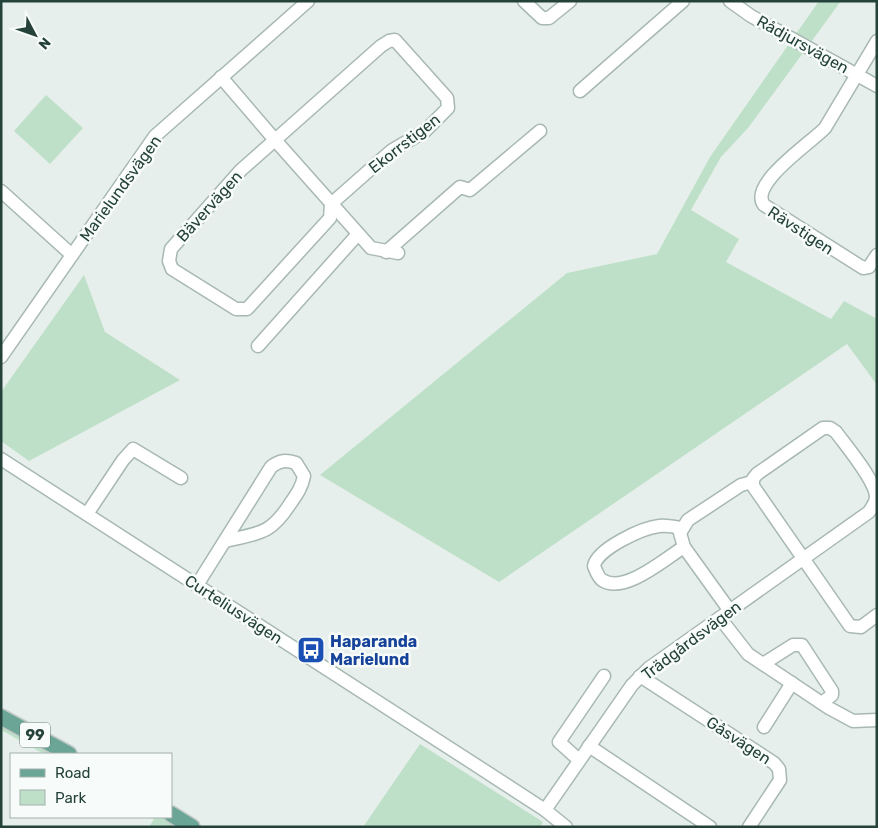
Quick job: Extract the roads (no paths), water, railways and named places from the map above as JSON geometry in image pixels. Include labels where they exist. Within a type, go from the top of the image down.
[{"type":"main road","name":"99","points":[[1,717],[67,753]]},
{"type":"main road","points":[[172,815],[192,827]]},
{"type":"street","name":"Marielundsvägen","points":[[1,357],[155,136],[308,1]]},
{"type":"street","points":[[524,1],[542,18],[549,18],[570,1]]},
{"type":"street","points":[[580,91],[683,1]]},
{"type":"street","name":"Rådjursvägen","points":[[730,1],[751,16],[877,86]]},
{"type":"street","name":"Ekorrstigen","points":[[274,140],[389,41],[395,40],[400,44],[435,83],[447,98],[446,110],[425,131],[391,151],[331,204]]},
{"type":"street","points":[[858,74],[877,42]]},
{"type":"street","name":"Rävstigen","points":[[858,74],[816,138],[776,170],[760,201],[764,206],[863,268],[869,267],[877,255]]},
{"type":"street","points":[[221,77],[274,140],[371,248],[392,253],[460,187],[470,190],[540,131]]},
{"type":"street","name":"Bävervägen","points":[[274,140],[242,170],[171,249],[169,261],[172,269],[236,310],[247,310],[330,218],[331,204]]},
{"type":"street","points":[[1,191],[72,255]]},
{"type":"street","points":[[258,346],[358,234]]},
{"type":"street","name":"Trädgårdsvägen","points":[[545,810],[640,676],[869,512],[876,499],[873,485],[836,432],[830,428],[823,428],[757,474],[752,482]]},
{"type":"street","points":[[87,514],[123,460],[133,449],[181,478]]},
{"type":"street","name":"Curteliusvägen","points":[[1,459],[545,810],[566,827]]},
{"type":"street","points":[[197,585],[271,467],[278,462],[286,460],[296,463],[302,469],[304,476],[302,485],[279,521],[262,532],[225,541]]},
{"type":"street","points":[[877,616],[861,627],[850,626],[802,559],[752,482],[741,485],[733,490],[688,520],[682,528],[680,538],[684,547],[748,654],[822,703],[853,721],[877,720]]},
{"type":"street","points":[[682,528],[660,526],[635,532],[599,556],[594,566],[600,578],[605,581],[627,582],[684,547]]},
{"type":"street","points":[[763,664],[793,645],[802,645],[832,691],[832,695],[822,703]]},
{"type":"street","points":[[579,760],[559,742],[604,676]]},
{"type":"street","name":"Gåsvägen","points":[[640,676],[774,763],[779,769],[780,780],[749,827]]},
{"type":"street","points":[[764,727],[792,683]]},
{"type":"street","points":[[589,746],[710,827]]},
{"type":"place","name":"Haparanda Marielund","points":[[311,650]]}]
